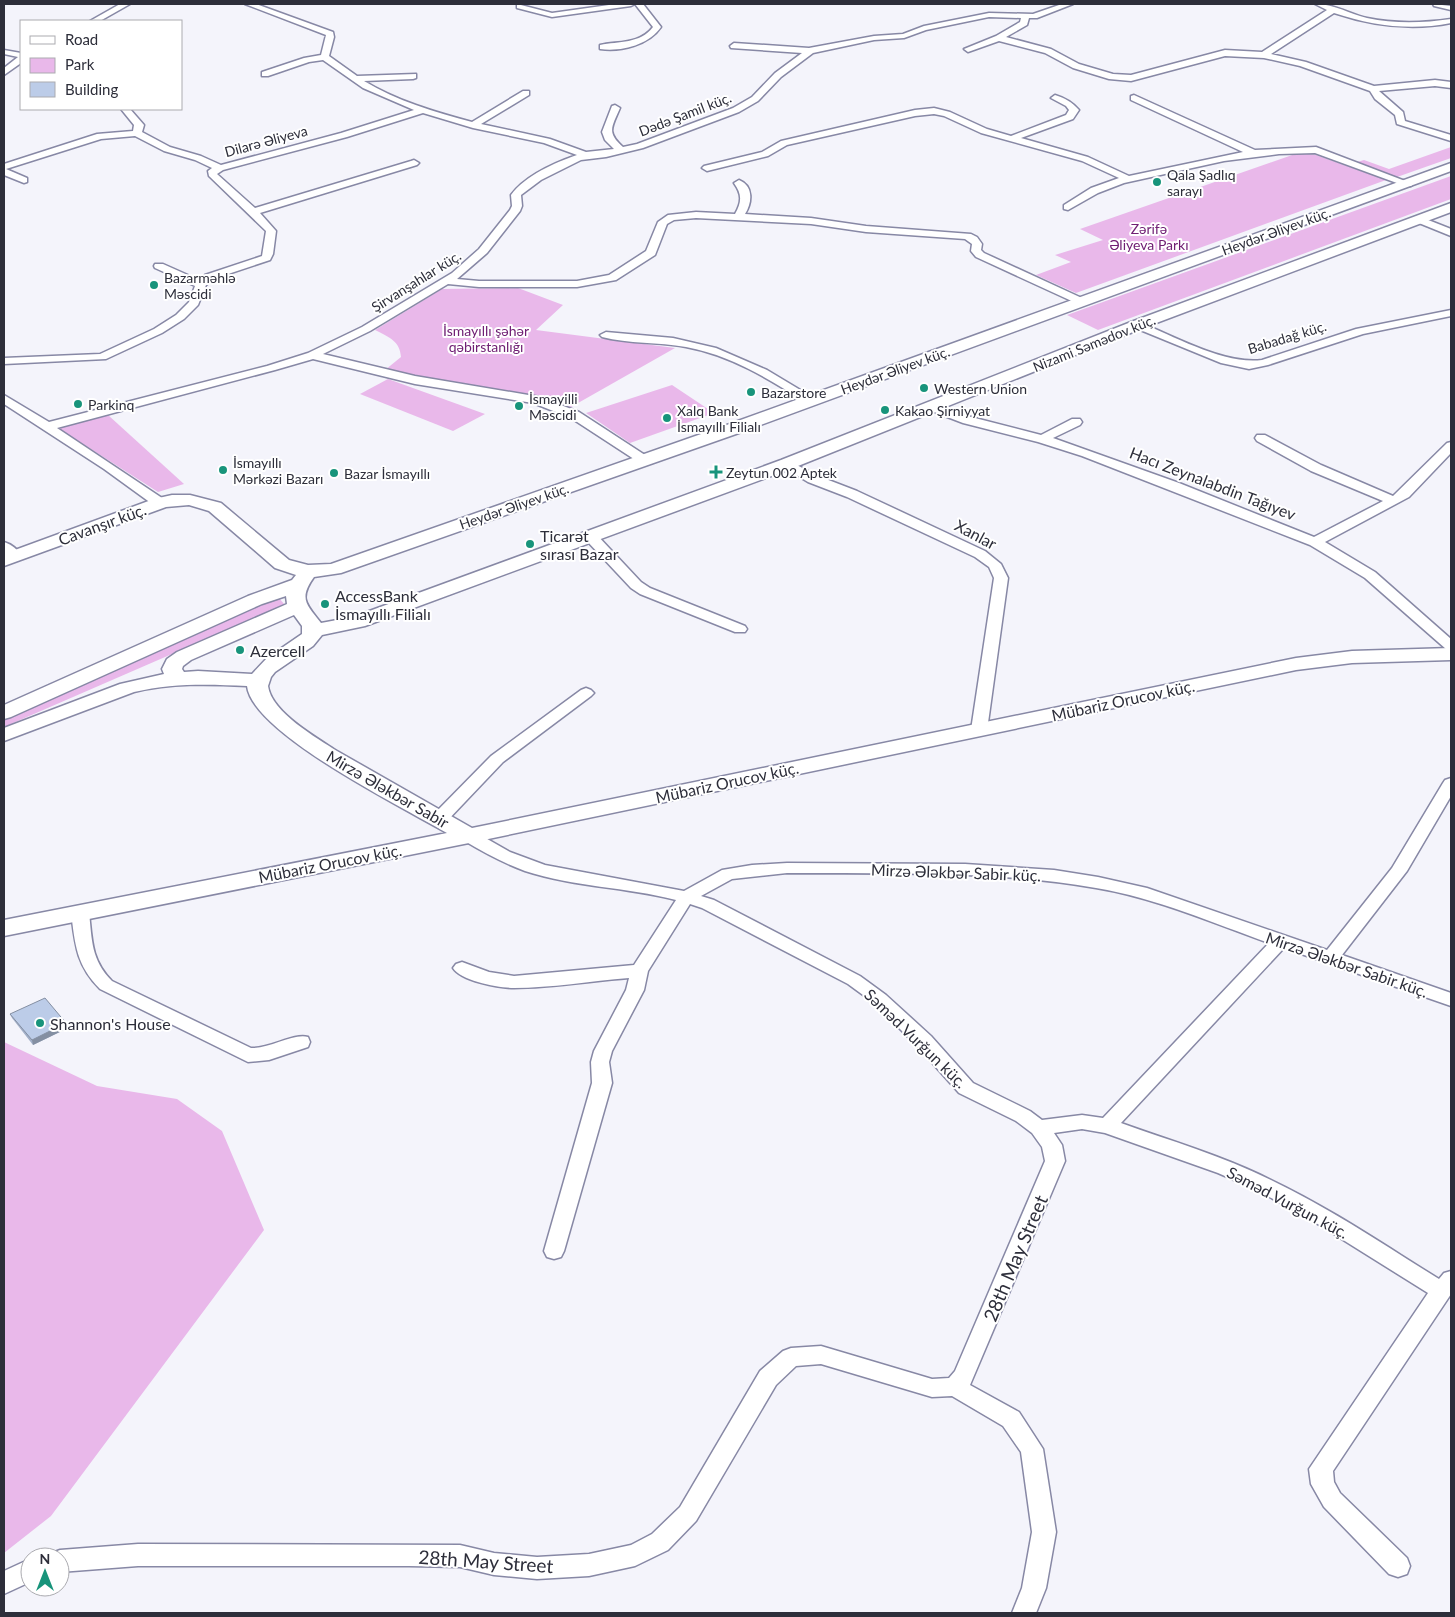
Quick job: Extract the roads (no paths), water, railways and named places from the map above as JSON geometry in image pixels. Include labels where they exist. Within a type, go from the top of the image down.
[{"type":"street","points":[[96,20],[126,4]]},
{"type":"street","points":[[249,4],[330,34],[331,38],[324,52],[325,58]]},
{"type":"street","points":[[520,6],[552,14],[631,4]]},
{"type":"street","points":[[603,47],[629,44],[642,40],[654,33],[657,27],[652,18],[641,9],[639,4]]},
{"type":"street","name":"Dədə Şamil küç.","points":[[585,154],[621,151],[640,146],[736,110],[755,99],[778,75],[810,52],[822,48],[874,38],[904,36],[924,28],[989,16],[1025,16],[1046,13],[1070,4]]},
{"type":"street","points":[[1319,4],[1332,10],[1405,26],[1421,26],[1451,21]]},
{"type":"street","points":[[1437,4],[1451,8]]},
{"type":"street","points":[[1264,55],[1332,10]]},
{"type":"street","points":[[968,49],[999,38],[1024,23],[1025,16]]},
{"type":"street","points":[[999,38],[1048,52],[1076,66],[1121,79],[1225,53],[1264,55],[1303,64],[1374,89],[1435,83],[1451,84]]},
{"type":"street","points":[[780,39],[822,48]]},
{"type":"street","points":[[734,46],[810,52]]},
{"type":"street","points":[[4,52],[20,54]]},
{"type":"street","points":[[265,74],[307,60],[325,58],[356,79],[386,95],[423,110],[567,147],[585,154]]},
{"type":"street","points":[[4,72],[20,60]]},
{"type":"street","points":[[356,79],[413,76]]},
{"type":"street","points":[[1374,89],[1378,97],[1400,114],[1400,122],[1451,138]]},
{"type":"street","points":[[473,124],[526,93]]},
{"type":"street","points":[[1011,139],[1036,128],[1070,117],[1074,110],[1069,104],[1055,98]]},
{"type":"street","points":[[1134,98],[1255,154]]},
{"type":"street","points":[[926,102],[934,111]]},
{"type":"street","points":[[615,108],[605,132],[607,138],[621,151]]},
{"type":"street","points":[[4,167],[100,136],[137,133],[139,125],[126,110]]},
{"type":"street","name":"Dilarə Əliyeva","points":[[137,133],[168,150],[198,158],[220,168],[344,135],[423,110]]},
{"type":"street","points":[[707,168],[765,154],[784,143],[915,113],[934,111],[947,114],[984,131],[1085,159],[1126,178]]},
{"type":"street","points":[[1068,207],[1102,186],[1126,178],[1181,169],[1214,160],[1300,150],[1316,150],[1408,184]]},
{"type":"street","name":"Şirvanşahlar küç.","points":[[46,427],[271,368],[312,355],[366,329],[447,281],[470,264],[515,211],[517,206],[516,195],[521,189],[560,165],[585,154]]},
{"type":"street","points":[[253,212],[414,162]]},
{"type":"street","name":"Heydər Əliyev küç.","points":[[303,578],[334,569],[812,400],[1451,167]]},
{"type":"street","points":[[4,361],[102,357],[158,331],[180,317],[194,303],[202,284],[209,277],[266,258],[271,231],[264,221],[220,185],[212,174],[213,171],[220,168]]},
{"type":"street","points":[[4,172],[24,180]]},
{"type":"street","points":[[738,216],[747,204],[746,191],[740,183]]},
{"type":"street","name":"Nizami Səmədov küç.","points":[[313,631],[353,624],[787,464],[1137,325],[1451,207]]},
{"type":"street","points":[[447,281],[479,284],[591,283],[612,278],[651,254],[663,222],[672,217],[696,215],[738,216],[811,221],[866,230],[967,236],[974,239],[977,244],[976,251],[980,255],[1080,302]]},
{"type":"street","points":[[1418,219],[1451,234]]},
{"type":"street","points":[[159,266],[190,281],[202,284]]},
{"type":"street","name":"Babadağ küç.","points":[[1137,325],[1225,361],[1250,365],[1264,363],[1360,331],[1451,313]]},
{"type":"street","points":[[1437,315],[1451,324]]},
{"type":"street","points":[[606,335],[678,343],[711,350],[758,368],[812,400]]},
{"type":"street","points":[[312,355],[415,380],[536,400],[575,415],[644,460]]},
{"type":"street","points":[[4,399],[108,466],[160,503]]},
{"type":"street","name":"Hacı Zeynalabdin Tağıyev","points":[[933,407],[967,420],[1042,439],[1174,486],[1315,542],[1370,575],[1451,646]]},
{"type":"street","points":[[1042,439],[1076,422]]},
{"type":"street","points":[[1261,438],[1316,468],[1394,501]]},
{"type":"street","points":[[1315,542],[1404,494],[1451,446]]},
{"type":"street","points":[[1437,460],[1451,462]]},
{"type":"street","name":"Xanlar","points":[[787,464],[812,479],[852,494],[980,554],[1000,570],[1001,578],[979,730]]},
{"type":"street","name":"Cavanşır küç.","points":[[8,554],[160,503],[172,500],[190,500],[215,507],[282,564],[294,569],[303,578]]},
{"type":"street","points":[[591,537],[636,585],[644,591],[740,629]]},
{"type":"street","points":[[4,735],[126,688],[176,677],[258,681],[263,672],[273,664],[306,643],[313,631],[312,625],[297,607],[294,593],[303,578]]},
{"type":"street","points":[[4,713],[303,578]]},
{"type":"street","points":[[176,677],[172,669],[174,663],[184,656],[297,607]]},
{"type":"street","name":"Mübariz Orucov küç.","points":[[4,928],[469,836],[1296,664],[1352,657],[1451,654]]},
{"type":"street","name":"Mirzə Ələkbər Sabir","points":[[258,681],[257,690],[265,704],[309,742],[361,776],[511,860],[542,870],[687,896]]},
{"type":"street","points":[[439,819],[497,759],[586,693]]},
{"type":"street","points":[[1330,958],[1399,871],[1451,783]]},
{"type":"street","name":"Mirzə Ələkbər Sabir küç.","points":[[687,896],[728,874],[752,870],[1012,871],[1077,878],[1123,887],[1451,1000]]},
{"type":"street","points":[[554,1251],[602,1083],[600,1062],[603,1051],[635,990],[639,971],[687,896]]},
{"type":"street","name":"Səməd Vurğun küç.","points":[[687,896],[708,904],[854,980],[880,999],[924,1041],[956,1080],[966,1088],[1023,1116],[1040,1128],[1082,1122],[1106,1126],[1225,1168],[1264,1185],[1446,1285],[1321,1469],[1323,1484],[1332,1500],[1398,1566]]},
{"type":"street","points":[[80,912],[86,962],[96,976],[106,985],[248,1055],[260,1056],[271,1054],[301,1042]]},
{"type":"street","points":[[1106,1126],[1281,941]]},
{"type":"street","points":[[462,968],[480,977],[514,982],[639,971]]},
{"type":"street","name":"28th May Street","points":[[70,1560],[138,1555],[408,1555],[460,1556],[494,1564],[537,1568],[589,1565],[635,1555],[660,1542],[688,1514],[768,1378],[791,1357],[821,1355],[932,1388],[955,1387],[964,1376],[1051,1174],[1055,1161],[1052,1145],[1040,1128]]},
{"type":"street","points":[[955,1387],[1010,1419],[1032,1449],[1044,1532],[1034,1588],[1024,1613]]},
{"type":"street","points":[[4,1583],[20,1575]]},
{"type":"place","name":"Qala Şadlıq sarayı","points":[[1157,182]]},
{"type":"place","name":"Bazarməhlə Məscidi","points":[[154,285]]},
{"type":"place","name":"Western Union","points":[[924,388]]},
{"type":"place","name":"Bazarstore","points":[[751,392]]},
{"type":"place","name":"Parkinq","points":[[78,404]]},
{"type":"place","name":"İsmayilli Məscidi","points":[[519,406]]},
{"type":"place","name":"Kakao Şirniyyat","points":[[885,410]]},
{"type":"place","name":"Xalq Bank İsmayıllı Filialı","points":[[667,418]]},
{"type":"place","name":"İsmayıllı Mərkəzi Bazarı","points":[[223,470]]},
{"type":"place","name":"Zeytun 002 Aptek","points":[[716,472]]},
{"type":"place","name":"Bazar İsmayıllı","points":[[334,473]]},
{"type":"place","name":"Ticarət sırası Bazar","points":[[530,544]]},
{"type":"place","name":"AccessBank İsmayıllı Filialı","points":[[325,604]]},
{"type":"place","name":"Azercell","points":[[240,650]]},
{"type":"place","name":"Shannon's House","points":[[40,1023]]},
{"type":"park label","name":"Zərifə Əliyeva Parkı","points":[[1149,236]]},
{"type":"park label","name":"İsmayıllı şəhər qəbirstanlığı","points":[[486,338]]}]
